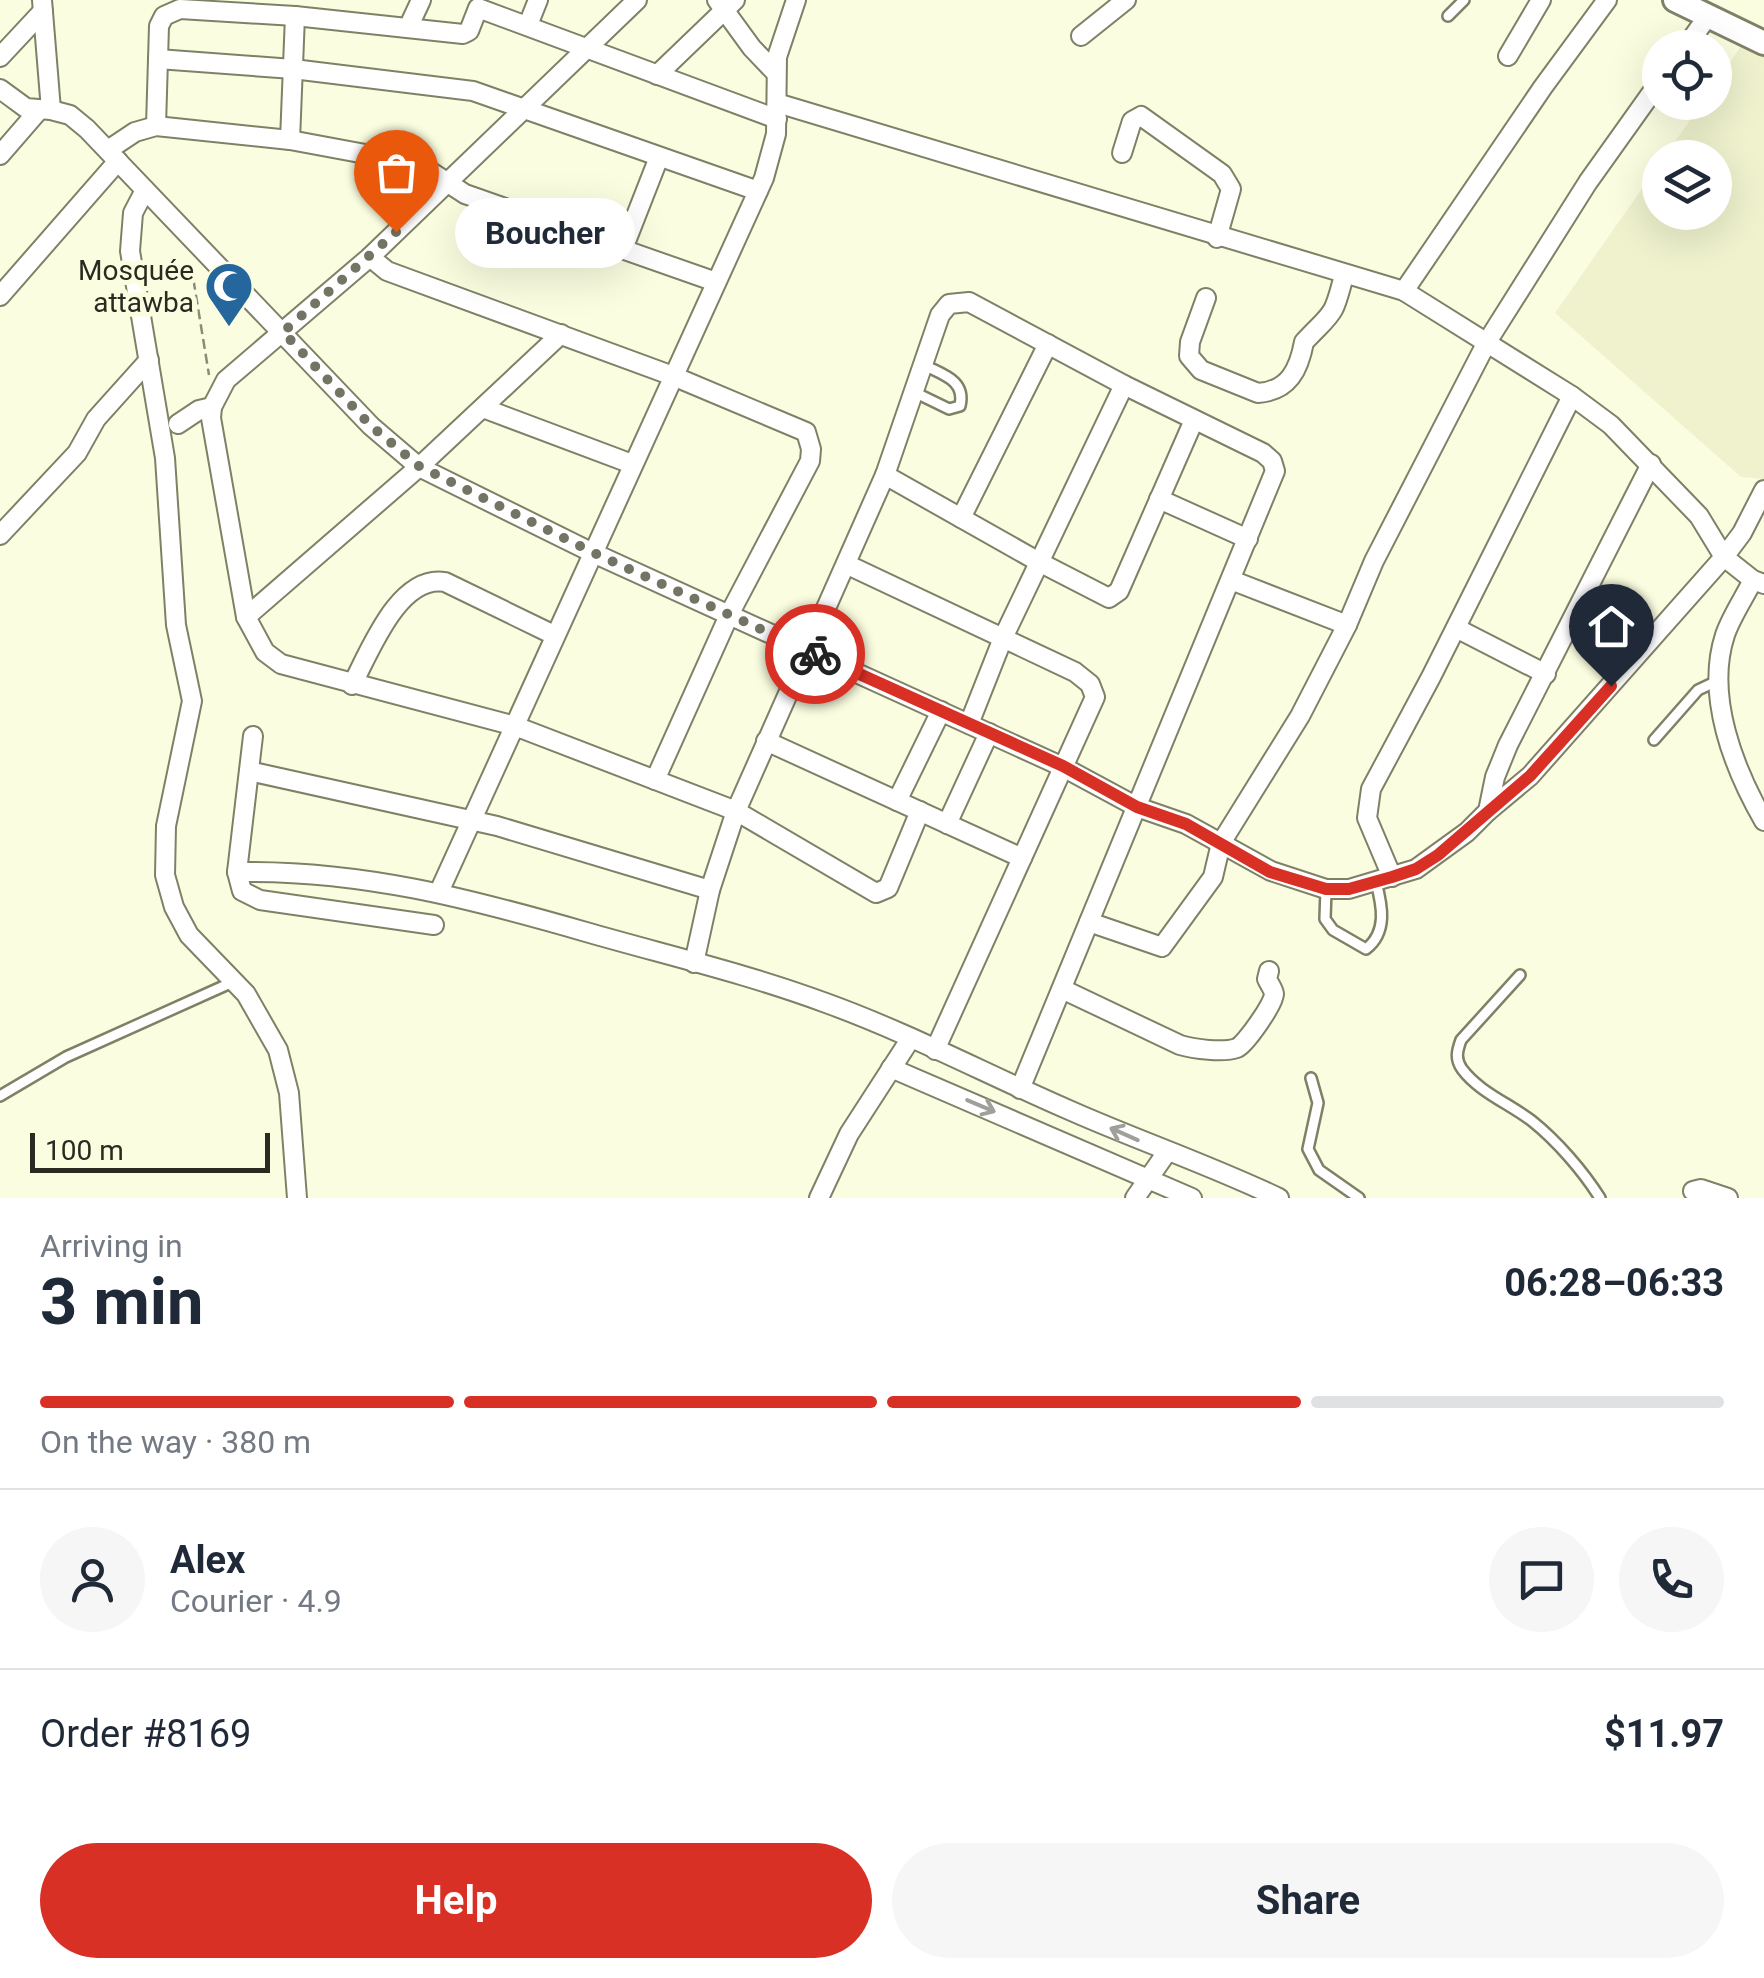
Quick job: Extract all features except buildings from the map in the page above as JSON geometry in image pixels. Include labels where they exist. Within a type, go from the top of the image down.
[{"type":"street","points":[[408,28],[421,0]]},
{"type":"street","points":[[528,25],[538,0]]},
{"type":"street","points":[[636,0],[370,257],[226,380],[210,418],[246,617],[265,652],[282,664],[515,726],[736,811],[876,893],[888,888],[920,811]]},
{"type":"street","points":[[439,892],[769,164],[777,111],[775,72],[796,0]]},
{"type":"street","points":[[1081,36],[1126,0]]},
{"type":"street","points":[[1508,56],[1542,0]]},
{"type":"street","points":[[1404,291],[1607,0]]},
{"type":"street","points":[[1675,0],[1764,42]]},
{"type":"street","points":[[657,75],[725,3],[752,48],[775,72]]},
{"type":"street","points":[[156,126],[161,20],[171,11],[296,16],[463,34],[469,31],[480,4],[657,75],[1404,291],[1572,396],[1611,425],[1700,516],[1724,557],[1759,582],[1724,636],[1719,680],[1726,729],[1743,785],[1764,821]]},
{"type":"street","points":[[0,57],[43,5]]},
{"type":"street","points":[[0,155],[45,110],[43,5]]},
{"type":"street","points":[[290,140],[296,16]]},
{"type":"street","points":[[1698,30],[1708,16]]},
{"type":"street","points":[[158,59],[293,69],[473,91],[758,191]]},
{"type":"street","points":[[0,90],[26,108],[70,115],[113,155],[371,426],[419,466],[592,552],[1063,766],[1137,807],[1186,824],[1270,872],[1326,889],[1349,889],[1416,869],[1438,855],[1530,776],[1724,557],[1742,533],[1764,490]]},
{"type":"street","points":[[1090,922],[1157,947],[1166,944],[1214,877],[1222,842],[1300,716],[1347,625],[1374,561],[1487,342],[1588,182],[1642,106]]},
{"type":"street","points":[[1122,153],[1132,121],[1141,116],[1222,174],[1231,189],[1216,238]]},
{"type":"street","points":[[0,296],[113,155],[136,132],[156,126],[290,140],[418,164],[465,194],[716,282]]},
{"type":"street","points":[[623,249],[659,157]]},
{"type":"street","points":[[145,190],[133,212],[129,238],[165,458],[176,625],[192,701],[168,812],[165,875],[189,936],[235,982],[270,1030],[285,1072],[297,1198]]},
{"type":"street","points":[[370,257],[388,271],[801,427],[810,438],[810,461],[730,613],[654,780]]},
{"type":"street","points":[[1206,298],[1190,342],[1190,356],[1201,370],[1258,393],[1267,392],[1289,380],[1300,366],[1304,342],[1336,310],[1344,275]]},
{"type":"street","points":[[694,963],[710,890],[736,811],[886,474],[940,315],[956,302],[970,302],[1124,385],[1263,453],[1272,461],[1274,477],[1020,1089]]},
{"type":"street","points":[[246,617],[562,334]]},
{"type":"street","points":[[961,518],[1048,344]]},
{"type":"street","points":[[0,534],[77,452],[96,419],[149,360]]},
{"type":"street","points":[[968,724],[1003,638],[1124,385]]},
{"type":"street","points":[[1384,879],[1367,818],[1370,789],[1572,396]]},
{"type":"street","points":[[178,424],[215,400]]},
{"type":"street","points":[[482,408],[632,464]]},
{"type":"street","points":[[886,474],[1102,596],[1113,596],[1119,592],[1194,420]]},
{"type":"street","points":[[1488,811],[1489,796],[1508,746],[1651,464]]},
{"type":"street","points":[[1159,499],[1248,539]]},
{"type":"street","points":[[848,565],[1075,672],[1093,690],[1094,705],[935,1050]]},
{"type":"street","points":[[352,685],[378,634],[403,599],[430,580],[445,582],[554,635]]},
{"type":"street","points":[[1231,580],[1347,625]]},
{"type":"street","points":[[1456,628],[1546,674]]},
{"type":"street","points":[[897,801],[940,711]]},
{"type":"street","points":[[946,824],[989,733]]},
{"type":"street","points":[[253,736],[236,872],[242,891],[253,899],[434,924]]},
{"type":"street","points":[[766,741],[1022,858]]},
{"type":"street","points":[[249,771],[497,826],[710,890]]},
{"type":"street","points":[[236,872],[332,874],[439,892],[799,993],[1279,1198]]},
{"type":"street","points":[[1062,989],[1191,1048],[1238,1048],[1272,1002],[1274,994],[1266,979],[1269,971]]},
{"type":"street","points":[[819,1198],[848,1134],[911,1038]]},
{"type":"street","points":[[892,1068],[1192,1198]]},
{"type":"street","points":[[1134,1198],[1167,1152]]},
{"type":"street","points":[[1689,1195],[1702,1189],[1728,1198]]},
{"type":"lane","points":[[1448,16],[1464,0]]},
{"type":"lane","points":[[914,392],[949,409],[960,406],[962,389],[958,384],[924,365]]},
{"type":"lane","points":[[1654,740],[1698,690],[1719,680]]},
{"type":"lane","points":[[1326,889],[1325,919],[1333,930],[1366,949],[1373,944],[1382,921],[1384,879]]},
{"type":"lane","points":[[1520,975],[1460,1040],[1456,1053],[1461,1068],[1533,1122],[1589,1180],[1600,1198]]},
{"type":"lane","points":[[0,1096],[66,1056],[235,982]]},
{"type":"lane","points":[[1312,1078],[1318,1104],[1308,1149],[1319,1170],[1359,1198]]},
{"type":"path","points":[[199,245],[190,266],[215,400]]},
{"type":"shaded area","points":[[1748,36],[1764,44],[1764,479],[1741,477],[1555,313],[1642,189],[1642,230],[1732,230],[1732,140],[1676,140],[1690,120],[1732,120],[1732,59]]},
{"type":"way so far","points":[[396,232],[283,332],[371,426],[419,466],[592,552],[815,654]]},
{"type":"place","name":"Boucher","points":[[396,232]]},
{"type":"place","name":"Mosquée attawba","points":[[229,328]]},
{"type":"route","points":[[815,654],[1063,766],[1137,807],[1186,824],[1270,872],[1326,889],[1349,889],[1392,877],[1416,869],[1438,855],[1530,776],[1611,686]]}]
